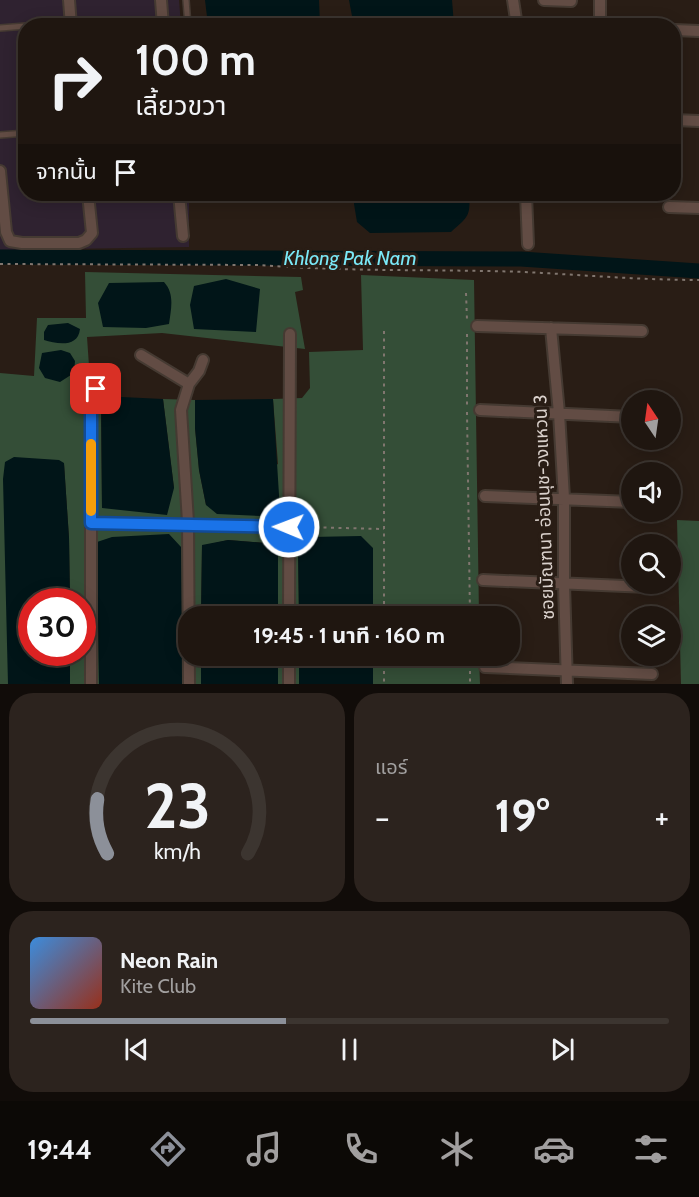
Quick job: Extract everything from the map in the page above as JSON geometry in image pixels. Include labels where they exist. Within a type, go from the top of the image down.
[{"type":"street","points":[[69,0],[70,18]]},
{"type":"street","points":[[161,0],[163,18]]},
{"type":"street","points":[[513,0],[516,18]]},
{"type":"street","points":[[544,0],[571,1]]},
{"type":"street","points":[[600,0],[600,18]]},
{"type":"street","points":[[681,30],[699,31]]},
{"type":"street","points":[[681,120],[699,121]]},
{"type":"street","points":[[0,171],[6,232],[10,241],[79,243],[86,240],[92,233],[89,201]]},
{"type":"street","points":[[180,201],[183,236]]},
{"type":"street","points":[[526,201],[528,244]]},
{"type":"street","points":[[669,207],[699,208]]},
{"type":"street","points":[[477,326],[642,331]]},
{"type":"street","name":"ซอยมัณฑนา อ่อนนุช-วงแหวน 3","points":[[551,328],[564,498],[567,684]]},
{"type":"street","points":[[289,606],[290,334]]},
{"type":"street","points":[[141,355],[189,384]]},
{"type":"street","points":[[189,684],[188,525],[181,410],[189,384],[199,371],[203,360]]},
{"type":"street","points":[[91,684],[91,408],[96,389]]},
{"type":"street","points":[[480,410],[621,416]]},
{"type":"street","points":[[485,496],[621,501]]},
{"type":"street","points":[[91,523],[289,527]]},
{"type":"street","points":[[483,580],[621,586]]},
{"type":"street","points":[[289,666],[289,684]]},
{"type":"street","points":[[485,666],[651,674]]},
{"type":"lane","points":[[186,0],[187,18]]},
{"type":"lane","points":[[0,28],[18,27]]},
{"type":"lane","points":[[0,135],[18,134]]},
{"type":"path","points":[[0,264],[260,265],[299,268],[525,272],[699,280]]},
{"type":"path","points":[[466,293],[470,606]]},
{"type":"path","points":[[384,331],[384,606]]},
{"type":"path","points":[[289,527],[384,529]]},
{"type":"path","points":[[384,666],[384,684]]},
{"type":"path","points":[[470,666],[470,684]]},
{"type":"shaded area","points":[[0,0],[179,0],[180,18],[18,18],[18,201],[189,201],[189,247],[0,250]]},
{"type":"shaded area","points":[[205,0],[319,0],[320,18],[207,18]]},
{"type":"shaded area","points":[[349,0],[452,0],[453,18],[352,18]]},
{"type":"shaded area","points":[[354,201],[469,201],[469,208],[467,216],[451,232],[370,233],[357,222]]},
{"type":"shaded area","points":[[226,279],[260,289],[256,332],[194,329],[190,305],[194,286]]},
{"type":"shaded area","points":[[164,282],[171,297],[169,324],[146,328],[103,327],[98,303],[109,283]]},
{"type":"shaded area","points":[[68,323],[80,329],[71,342],[55,343],[44,340],[44,332],[48,325]]},
{"type":"shaded area","points":[[61,350],[70,353],[75,361],[74,373],[60,382],[45,378],[39,368],[42,353]]},
{"type":"shaded area","points":[[101,396],[163,399],[174,488],[167,515],[102,508]]},
{"type":"shaded area","points":[[273,399],[280,511],[262,516],[217,514],[206,505],[199,470],[195,400]]},
{"type":"shaded area","points":[[14,457],[59,460],[64,463],[70,588],[18,588],[18,666],[70,666],[70,684],[8,684],[3,479],[5,462]]},
{"type":"shaded area","points":[[169,534],[181,547],[182,606],[178,606],[178,666],[183,666],[183,684],[99,684],[97,542],[112,537]]},
{"type":"shaded area","points":[[361,536],[373,548],[373,606],[299,606],[298,546],[311,537]]},
{"type":"shaded area","points":[[228,540],[265,543],[278,553],[278,606],[201,606],[202,545]]},
{"type":"shaded area","points":[[201,666],[278,666],[278,684],[201,684]]},
{"type":"shaded area","points":[[299,666],[373,666],[373,684],[299,684]]},
{"type":"green space","points":[[85,272],[301,277],[303,290],[295,292],[305,349],[162,333],[87,337],[91,395],[101,396],[102,508],[174,488],[163,399],[195,400],[199,470],[206,505],[278,464],[273,399],[302,398],[310,388],[309,352],[363,350],[361,275],[474,280],[479,606],[373,606],[373,548],[298,546],[299,606],[278,606],[278,552],[265,543],[228,540],[202,546],[201,606],[182,606],[181,547],[97,542],[99,684],[70,684],[70,666],[96,666],[96,588],[70,588],[64,464],[32,588],[18,588],[18,645],[8,684],[0,684],[0,373],[34,376],[37,318],[86,318]]},
{"type":"green space","points":[[699,521],[699,684],[681,684],[681,606],[679,606],[679,594],[681,594],[681,534],[677,534],[677,522]]},
{"type":"green space","points":[[183,666],[201,666],[201,684],[183,684]]},
{"type":"green space","points":[[278,666],[299,666],[299,684],[278,684]]},
{"type":"green space","points":[[373,666],[479,666],[480,684],[373,684]]},
{"type":"waterway","name":"Khlong Pak Nam","points":[[0,257],[521,259],[699,271]]},
{"type":"slow traffic","points":[[91,444],[91,511]]},
{"type":"route","points":[[96,389],[91,408],[91,523],[289,527]]}]
